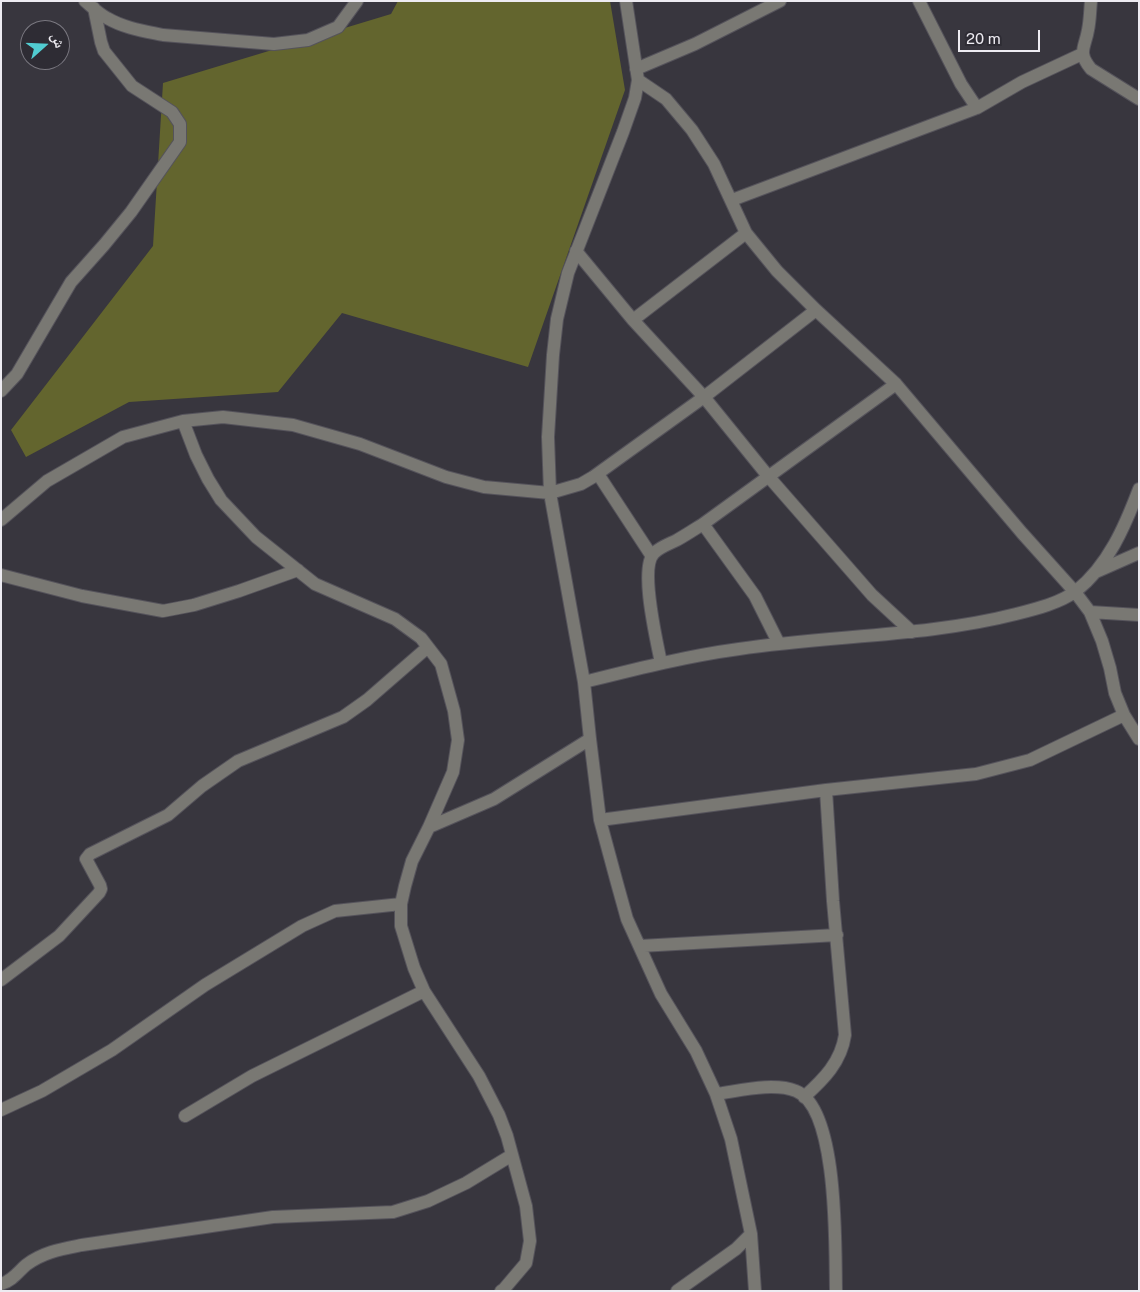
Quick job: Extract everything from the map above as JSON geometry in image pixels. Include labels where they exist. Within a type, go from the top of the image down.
[{"type":"street","points":[[90,5],[106,18],[124,26],[163,35],[274,44],[308,40],[338,27],[357,1]]},
{"type":"street","points":[[626,1],[637,74],[634,98],[623,132],[568,273],[557,319],[548,437],[550,493],[584,682],[600,820],[627,918],[661,994],[696,1051],[716,1094],[731,1139],[751,1234],[755,1291]]},
{"type":"street","points":[[637,74],[780,1]]},
{"type":"street","points":[[919,1],[962,84],[977,108]]},
{"type":"street","points":[[1091,1],[1088,31],[1082,54],[1085,62],[1091,69],[1139,99]]},
{"type":"street","points":[[1,391],[17,374],[72,282],[131,212],[180,142],[180,124],[172,112],[132,86],[104,51],[90,5]]},
{"type":"street","points":[[732,200],[977,108],[1022,82],[1082,54]]},
{"type":"street","points":[[637,74],[666,99],[692,130],[714,164],[746,233],[777,271],[896,384],[1016,526],[1075,592],[1090,612],[1102,641],[1115,693],[1124,715],[1139,739]]},
{"type":"street","points":[[633,320],[746,233]]},
{"type":"street","points":[[576,251],[633,320],[704,397],[768,476],[872,595],[912,632]]},
{"type":"street","points":[[1,520],[47,481],[123,437],[183,421],[223,416],[293,425],[360,444],[446,477],[484,487],[550,493],[581,484],[598,474],[704,397],[816,310]]},
{"type":"street","points":[[661,663],[648,593],[648,566],[651,555],[657,549],[703,524],[896,384]]},
{"type":"street","points":[[183,421],[196,455],[221,500],[256,538],[315,584],[395,620],[421,638],[441,664],[454,711],[458,740],[453,772],[412,861],[401,904],[402,926],[414,968],[424,991],[479,1076],[499,1114],[526,1206],[530,1241],[526,1263],[501,1291]]},
{"type":"street","points":[[598,474],[651,555]]},
{"type":"street","points":[[584,682],[661,663],[739,649],[912,632],[987,621],[1033,610],[1075,592],[1096,572],[1111,550],[1139,490]]},
{"type":"street","points":[[703,524],[755,596],[779,644]]},
{"type":"street","points":[[1096,572],[1139,553]]},
{"type":"street","points":[[1,575],[82,596],[163,611],[194,605],[298,570]]},
{"type":"street","points":[[1090,612],[1139,615]]},
{"type":"street","points":[[1,980],[59,936],[99,893],[100,885],[86,859],[90,854],[168,815],[202,786],[238,761],[343,717],[367,700],[428,647]]},
{"type":"street","points":[[600,820],[826,790],[976,774],[1030,760],[1124,715]]},
{"type":"street","points":[[429,827],[494,799],[590,739]]},
{"type":"street","points":[[804,1097],[830,1071],[840,1056],[845,1035],[826,790]]},
{"type":"street","points":[[1,1110],[42,1091],[112,1050],[206,985],[302,926],[335,911],[401,904]]},
{"type":"street","points":[[640,946],[837,935]]},
{"type":"street","points":[[186,1116],[252,1076],[424,991]]},
{"type":"street","points":[[716,1094],[767,1087],[796,1091],[815,1110],[822,1125],[829,1156],[836,1291]]},
{"type":"street","points":[[1,1284],[10,1280],[27,1265],[52,1251],[82,1245],[273,1217],[393,1212],[428,1201],[466,1183],[512,1155]]},
{"type":"street","points":[[677,1291],[736,1248],[751,1234]]},
{"type":"green space","points":[[398,1],[610,1],[625,90],[528,367],[342,313],[278,392],[129,402],[26,457],[11,430],[153,246],[163,83],[391,14]]}]
